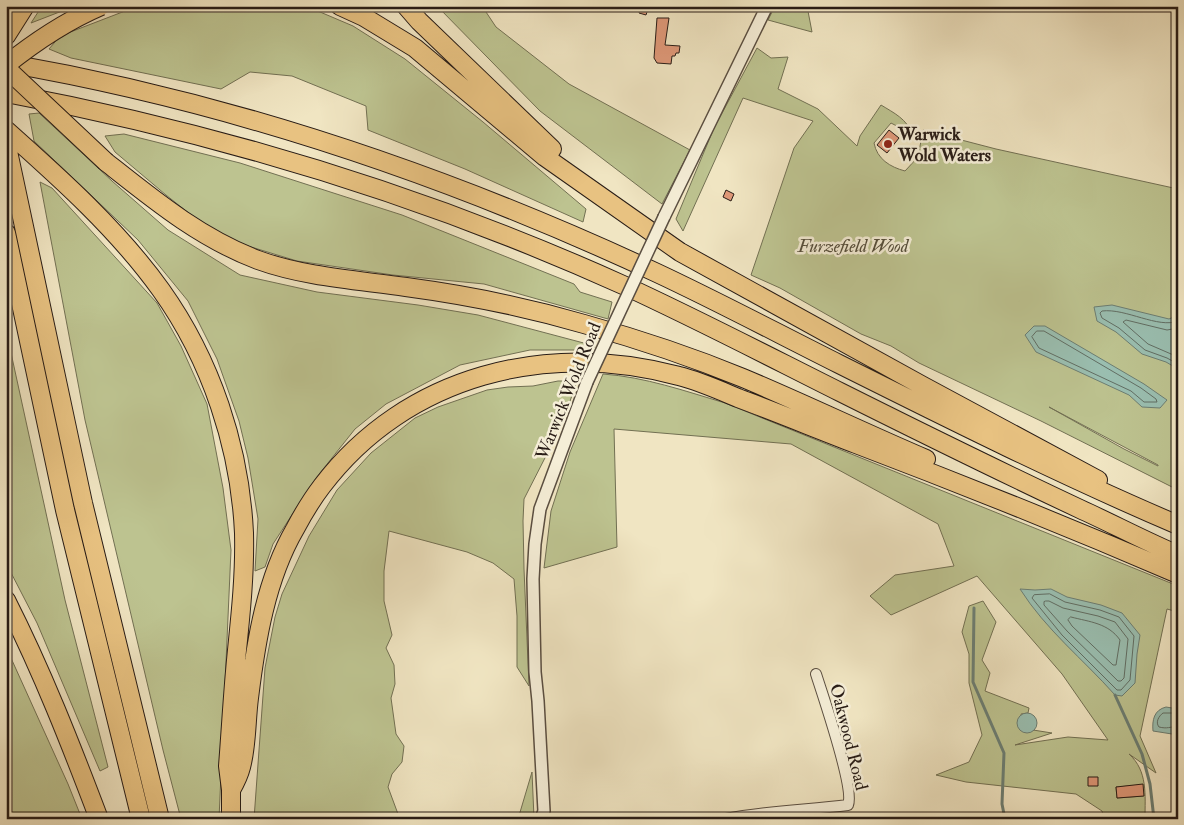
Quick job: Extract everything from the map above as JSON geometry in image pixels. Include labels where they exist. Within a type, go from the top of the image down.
[{"type":"highway","points":[[6,36],[25,6]]},
{"type":"highway","points":[[6,65],[31,45],[74,18],[101,6]]},
{"type":"highway","points":[[340,6],[364,17],[415,48],[545,158],[680,252],[923,386],[1084,470],[1152,514]]},
{"type":"highway","points":[[406,6],[426,28],[551,148],[586,185]]},
{"type":"highway","points":[[6,65],[106,162],[187,224],[210,238],[260,260],[327,276],[488,301],[582,323],[637,339],[741,377],[915,454],[1046,508],[1174,553]]},
{"type":"highway","points":[[6,65],[40,69],[148,93],[256,122],[370,158],[500,206],[657,273],[988,438],[1178,525]]},
{"type":"highway","points":[[6,93],[118,115],[245,148],[388,192],[493,231],[592,272],[693,318],[997,470],[1174,553]]},
{"type":"highway","points":[[6,130],[35,156],[123,244],[162,290],[196,348],[220,406],[229,437],[239,487],[244,535],[242,589],[228,766],[231,790],[231,819]]},
{"type":"highway","points":[[6,142],[83,503],[160,819]]},
{"type":"highway","points":[[6,233],[66,510],[141,819]]},
{"type":"highway","points":[[231,790],[241,768],[255,653],[266,605],[281,557],[293,532],[322,485],[351,453],[377,430],[397,416],[450,386],[503,370],[549,363],[602,362],[639,367],[682,377],[925,470],[1178,574]]},
{"type":"highway","points":[[6,600],[74,752],[99,819]]},
{"type":"street","name":"Warwick Wold Road","points":[[541,819],[544,811],[535,672],[533,579],[540,509],[587,382],[664,217],[767,6]]},
{"type":"street","name":"Oakwood Road","points":[[726,819],[760,813],[811,810],[848,805],[850,801],[847,778],[816,674]]},
{"type":"green space","points":[[42,6],[75,6],[31,23]]},
{"type":"green space","points":[[145,6],[306,6],[353,26],[405,59],[586,209],[583,222],[465,169],[368,130],[366,106],[292,76],[250,72],[221,89],[71,58],[49,49],[60,36],[125,11]]},
{"type":"green space","points":[[437,6],[482,6],[496,27],[569,84],[690,150],[662,204],[540,111]]},
{"type":"green space","points":[[775,6],[807,6],[812,32],[768,20]]},
{"type":"green space","name":"Furzefield Wood","points":[[757,48],[771,58],[788,57],[778,89],[818,109],[857,146],[860,136],[881,105],[900,117],[907,124],[912,134],[891,123],[874,143],[881,158],[889,165],[899,169],[905,171],[918,157],[923,130],[996,149],[1178,189],[1178,490],[1041,421],[919,363],[891,346],[861,334],[780,288],[751,275],[794,148],[813,121],[743,98],[683,231],[676,219],[714,128]],"holes":[[[1049,407],[1158,465],[1124,449]]]},
{"type":"green space","points":[[39,113],[168,230],[240,275],[317,292],[478,315],[595,346],[592,350],[530,350],[460,365],[386,404],[355,429],[316,478],[273,544],[265,567],[255,571],[258,519],[248,458],[239,421],[217,359],[188,301],[138,240],[34,141],[29,114]]},
{"type":"green space","points":[[124,134],[240,163],[402,215],[574,284],[580,292],[612,302],[608,319],[484,284],[393,275],[297,261],[238,243],[215,234],[115,152],[105,136]]},
{"type":"green space","points":[[40,182],[52,188],[157,303],[181,346],[207,404],[223,488],[231,550],[219,819],[181,819],[85,420]]},
{"type":"green space","points":[[6,330],[65,600],[108,767],[100,771],[37,623],[6,563]]},
{"type":"green space","points":[[603,374],[650,381],[725,403],[1178,586],[1178,612],[1167,609],[1140,736],[1156,773],[1129,754],[1140,768],[1144,784],[1145,819],[1104,819],[1102,811],[1076,794],[966,782],[936,775],[969,762],[982,735],[969,683],[969,654],[962,632],[969,606],[983,601],[996,622],[982,660],[990,673],[985,691],[1029,708],[1028,713],[1021,714],[1025,732],[1033,730],[1052,733],[1015,745],[1068,737],[1108,740],[1062,674],[977,576],[891,615],[870,596],[895,575],[954,566],[938,524],[791,444],[614,429],[617,547],[544,568],[551,511],[570,452]],"holes":[[[1142,785],[1143,796],[1117,798],[1116,787]]]},
{"type":"green space","points":[[558,381],[577,381],[548,452],[524,499],[524,569],[529,686],[517,667],[517,616],[514,579],[493,563],[467,552],[389,531],[384,571],[384,601],[392,635],[386,648],[394,665],[395,684],[391,698],[396,734],[404,746],[402,762],[392,774],[388,787],[398,819],[254,819],[265,668],[275,617],[282,594],[309,536],[337,490],[371,453],[415,418],[438,407],[487,390],[533,386]]},
{"type":"green space","points":[[6,647],[68,784],[82,819],[6,819]]},
{"type":"green space","points":[[532,772],[534,818],[518,819]]},
{"type":"water","points":[[1112,305],[1169,319],[1178,315],[1178,369],[1166,362],[1142,354],[1116,332],[1097,321],[1094,307]]},
{"type":"water","points":[[1034,326],[1045,326],[1144,384],[1167,400],[1160,408],[1142,407],[1129,395],[1036,352],[1025,335]]},
{"type":"water","points":[[1020,589],[1051,589],[1067,597],[1101,605],[1122,613],[1140,635],[1135,683],[1122,696],[1115,695],[1041,618]]},
{"type":"water","points":[[1166,707],[1178,709],[1178,731],[1172,734],[1153,731],[1156,713]]},
{"type":"water","points":[[1027,713],[1034,716],[1037,723],[1034,730],[1027,733],[1020,730],[1017,723],[1020,716]]},
{"type":"building","points":[[641,6],[649,6],[646,15],[639,13]]},
{"type":"building","points":[[657,18],[669,18],[665,45],[680,46],[679,53],[672,56],[671,64],[657,63],[654,58]]},
{"type":"building","points":[[889,130],[899,138],[887,153],[877,145]]},
{"type":"building","points":[[726,190],[734,194],[731,201],[723,197]]},
{"type":"building","points":[[1088,777],[1098,777],[1098,786],[1088,786]]},
{"type":"building","points":[[1143,784],[1144,796],[1117,798],[1116,787]]},
{"type":"waterway","points":[[974,608],[973,682],[1004,753],[1002,804],[1005,819]]},
{"type":"waterway","points":[[1115,695],[1142,754],[1150,784],[1154,819]]},
{"type":"place","name":"Warwick Wold Waters","points":[[888,144]]}]
